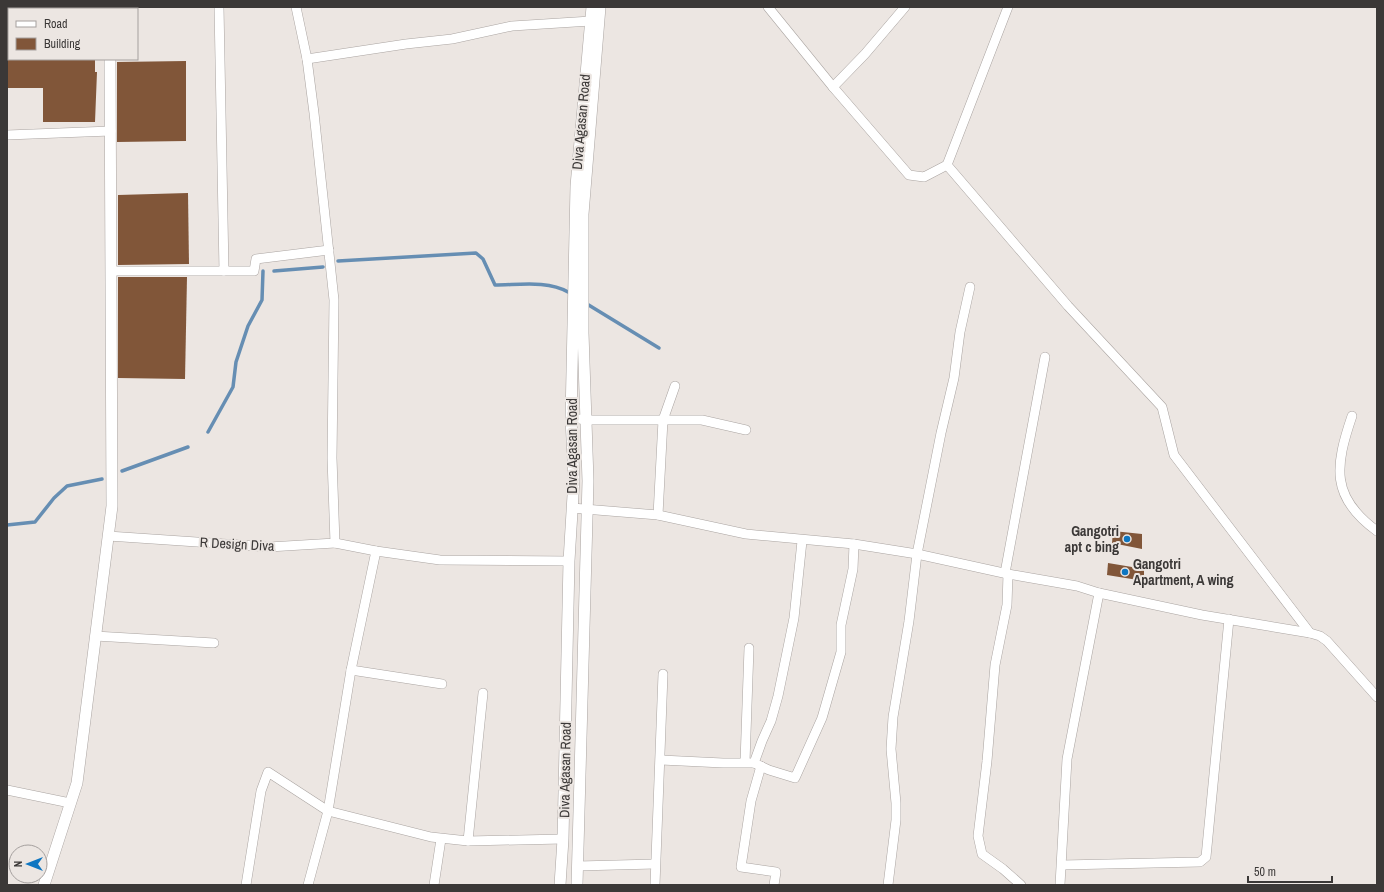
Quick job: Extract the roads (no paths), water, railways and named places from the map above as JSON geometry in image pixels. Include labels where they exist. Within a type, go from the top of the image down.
[{"type":"street","points":[[219,7],[224,272]]},
{"type":"street","points":[[296,7],[307,59],[334,300],[332,458],[335,543]]},
{"type":"street","name":"Diva Agasan Road","points":[[560,885],[563,839],[569,561],[574,478],[572,418],[576,186],[592,7]]},
{"type":"street","points":[[577,885],[588,510],[583,333],[583,214],[600,7]]},
{"type":"street","points":[[768,7],[833,87],[909,175],[924,177],[947,165],[1008,7]]},
{"type":"street","points":[[833,87],[865,54],[905,7]]},
{"type":"street","points":[[307,59],[406,44],[452,39],[512,26],[591,21]]},
{"type":"street","points":[[44,885],[77,783],[112,506],[110,60]]},
{"type":"street","points":[[7,134],[111,131]]},
{"type":"street","points":[[947,165],[1068,306],[1162,408],[1174,455],[1310,633]]},
{"type":"street","points":[[112,272],[254,272],[256,259],[329,250]]},
{"type":"street","points":[[888,885],[896,814],[891,749],[893,717],[909,621],[917,554],[954,378],[960,332],[970,287]]},
{"type":"street","points":[[1021,885],[1003,869],[982,854],[978,836],[987,761],[995,665],[1007,605],[1007,574],[1045,357]]},
{"type":"street","points":[[658,515],[663,420],[675,386]]},
{"type":"street","points":[[1352,416],[1344,439],[1339,466],[1342,494],[1367,524],[1377,531]]},
{"type":"street","points":[[572,418],[586,420],[702,420],[746,430]]},
{"type":"street","points":[[572,508],[658,515],[746,534],[802,541],[854,544],[917,554],[1007,574],[1077,586],[1099,593],[1229,619],[1310,633],[1320,636],[1327,641],[1377,697]]},
{"type":"street","name":"R Design Diva","points":[[108,536],[269,547],[335,543],[376,551],[440,560],[569,561]]},
{"type":"street","points":[[754,764],[771,721],[780,688],[794,618],[802,541]]},
{"type":"street","points":[[661,760],[754,764],[795,778],[822,718],[841,652],[841,625],[853,569],[854,544]]},
{"type":"street","points":[[308,885],[328,811],[351,670],[376,551]]},
{"type":"street","points":[[1060,885],[1068,759],[1099,593]]},
{"type":"street","points":[[1062,865],[1200,862],[1206,857],[1229,619]]},
{"type":"street","points":[[95,636],[214,643]]},
{"type":"street","points":[[749,648],[754,764],[751,801],[741,867],[776,872],[774,885]]},
{"type":"street","points":[[351,670],[442,684]]},
{"type":"street","points":[[655,885],[661,760],[663,674]]},
{"type":"street","points":[[468,841],[483,693]]},
{"type":"street","points":[[246,885],[261,791],[268,772],[328,811],[441,839],[468,841],[563,839]]},
{"type":"street","points":[[7,790],[70,803]]},
{"type":"street","points":[[434,885],[441,839]]},
{"type":"street","points":[[578,866],[655,864]]},
{"type":"waterway","points":[[338,261],[476,253],[483,259],[495,285],[542,285],[560,288],[568,292]]},
{"type":"waterway","points":[[274,271],[323,267]]},
{"type":"waterway","points":[[208,432],[233,387],[236,362],[248,326],[262,300],[263,271]]},
{"type":"waterway","points":[[587,304],[659,348]]},
{"type":"waterway","points":[[122,471],[188,447]]},
{"type":"waterway","points":[[7,525],[35,522],[54,498],[67,486],[102,479]]},
{"type":"place","name":"Gangotri apt c bing","points":[[1127,539]]},
{"type":"place","name":"Gangotri Apartment, A wing","points":[[1125,572]]}]
